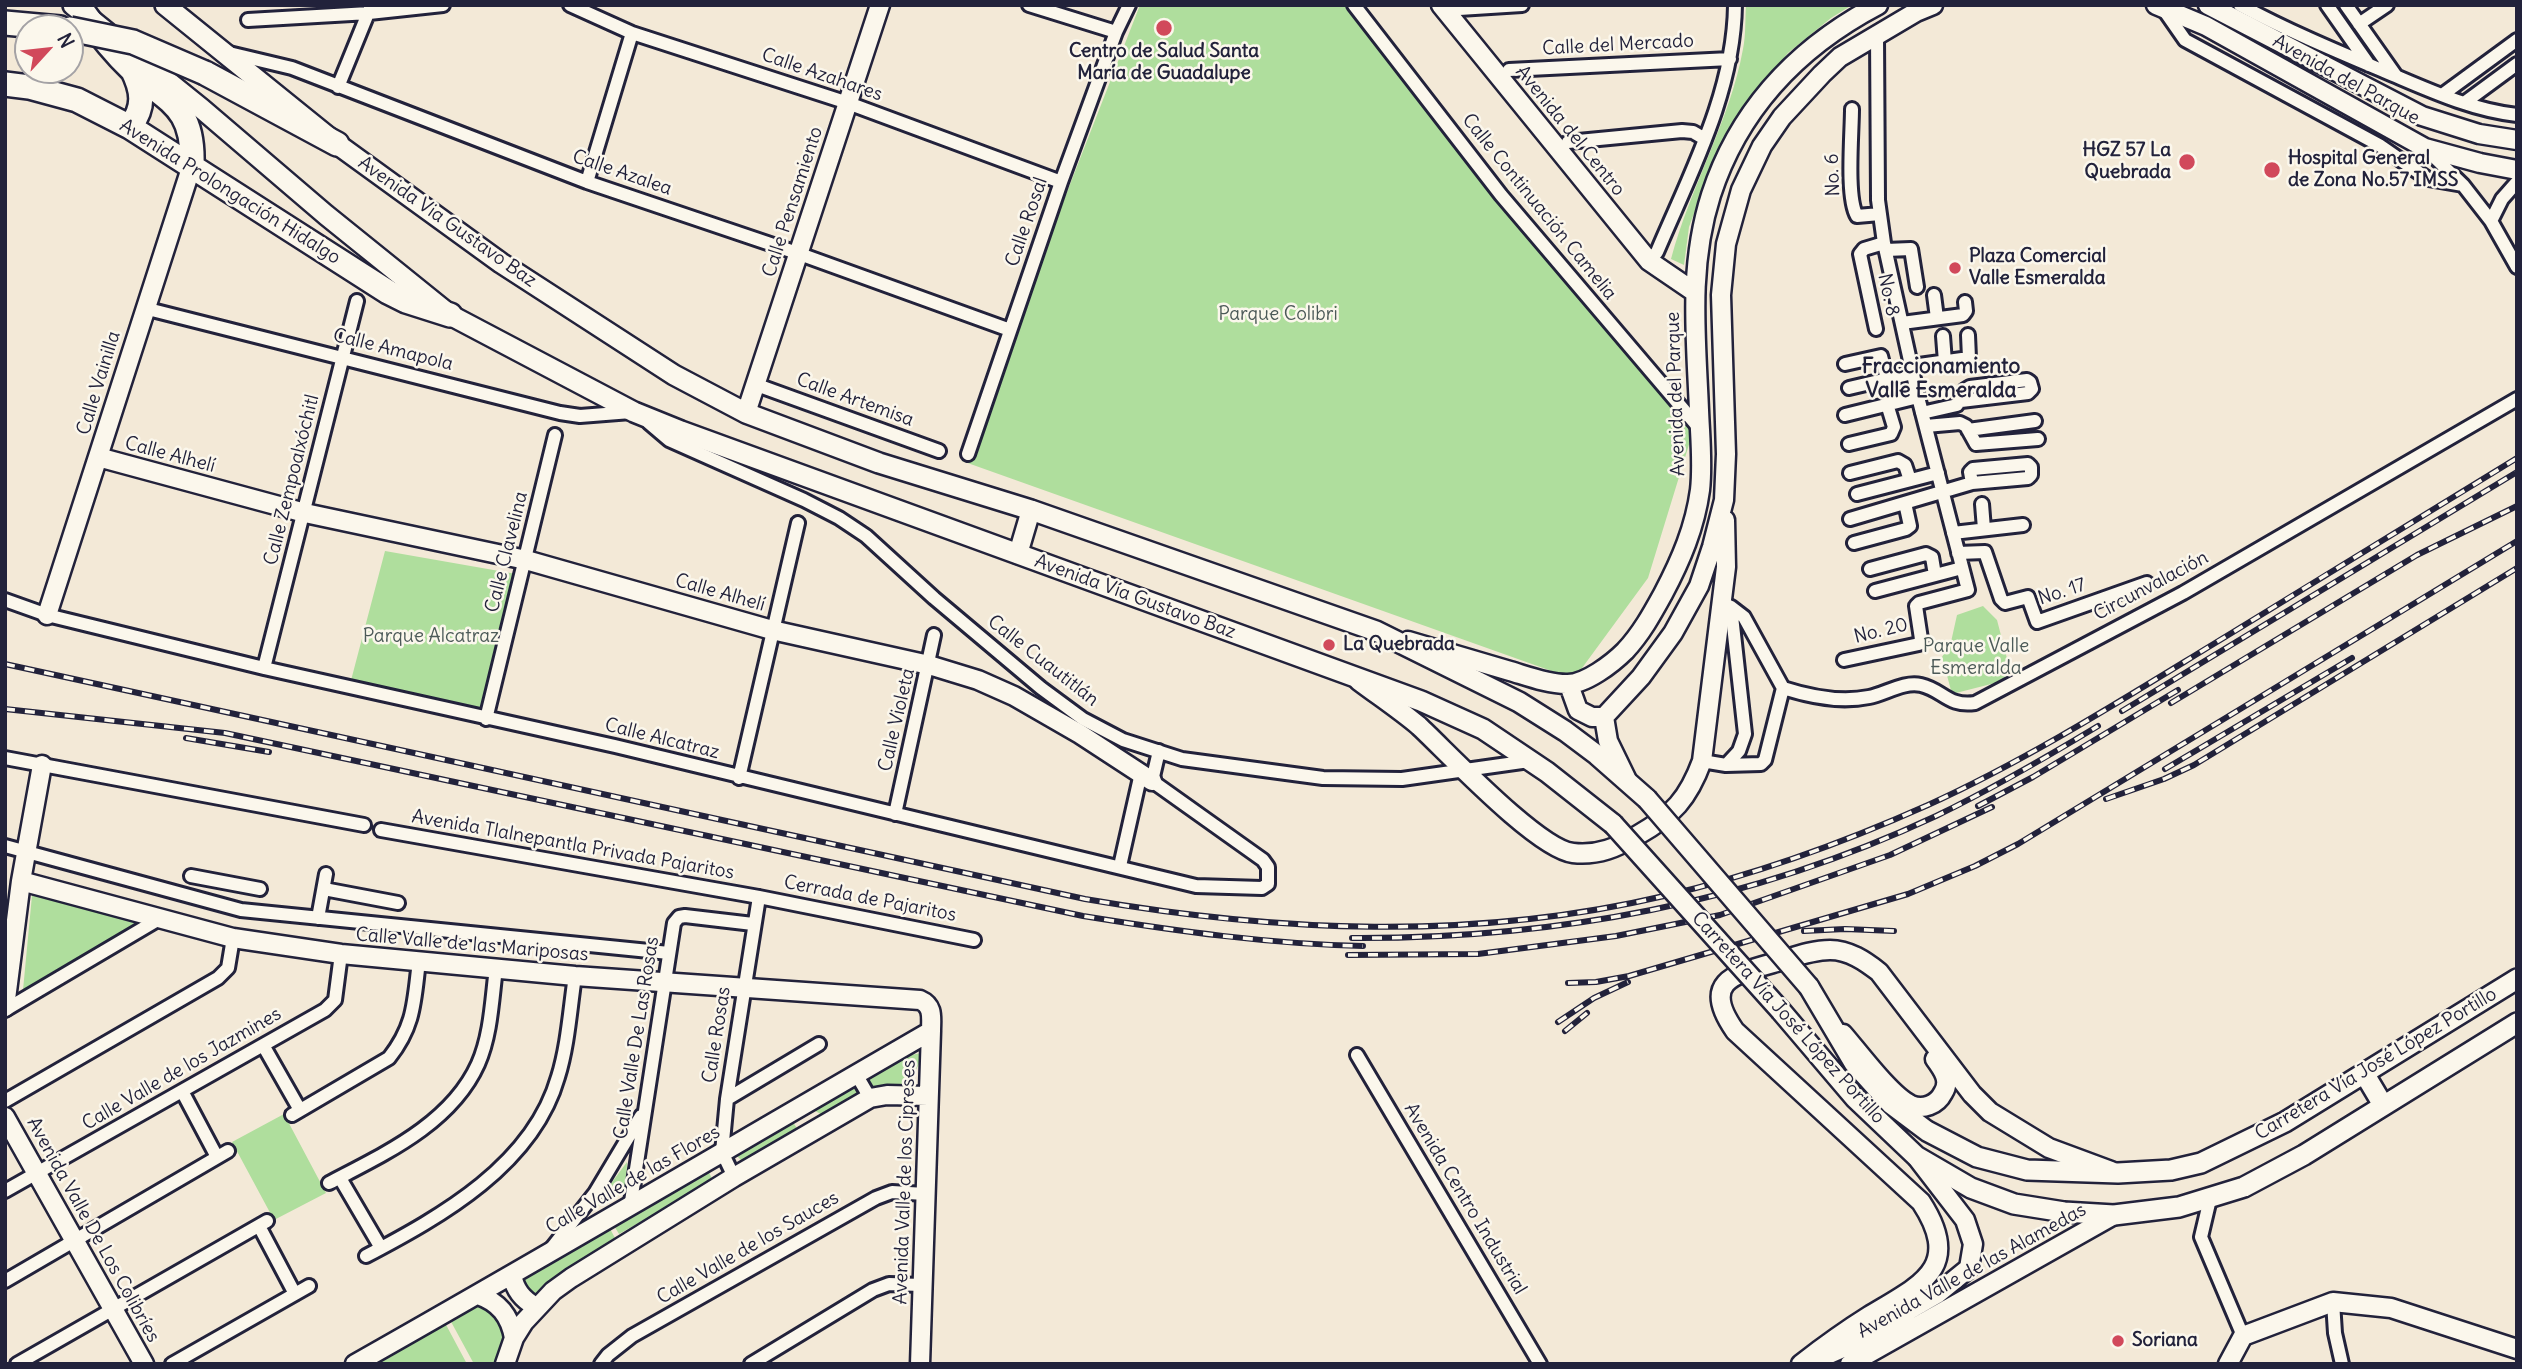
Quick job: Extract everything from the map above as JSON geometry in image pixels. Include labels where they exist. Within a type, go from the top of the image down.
[{"type":"highway","points":[[84,20],[205,73],[337,144]]},
{"type":"highway","points":[[84,23],[180,111],[191,133],[192,165]]},
{"type":"highway","points":[[130,127],[137,118],[142,99],[132,69]]},
{"type":"highway","name":"Avenida Prolongación Hidalgo","points":[[5,84],[77,100],[130,127],[387,292],[406,301],[450,314]]},
{"type":"main road","name":"Avenida Via Gustavo Baz","points":[[165,5],[337,144],[501,263],[674,375],[746,413]]},
{"type":"main road","points":[[84,22],[202,108],[326,215],[450,314],[634,412]]},
{"type":"main road","name":"Avenida Vía Gustavo Baz","points":[[634,412],[860,498],[1421,701],[1483,730],[1613,824]]},
{"type":"main road","points":[[746,413],[879,463],[1031,510],[1376,631],[1519,702],[1565,731],[1628,781]]},
{"type":"main road","name":"Carretera Vía José López Portillo","points":[[1628,781],[1647,799],[1809,986],[1854,1063],[1891,1104],[1927,1131],[1977,1157],[2026,1170],[2118,1173],[2171,1170],[2201,1163],[2285,1122],[2517,979]]},
{"type":"main road","name":"Carretera Vía José López Portillo","points":[[1613,824],[1781,1011],[1855,1098],[1916,1156],[1971,1188],[2014,1204],[2064,1212],[2114,1215],[2159,1210],[2210,1199],[2244,1187],[2304,1155],[2517,1023]]},
{"type":"main road","points":[[2364,1073],[2383,1105]]},
{"type":"street","points":[[248,20],[443,5]]},
{"type":"street","name":"Calle Azahares","points":[[570,5],[632,33],[848,103],[1062,182]]},
{"type":"street","name":"Calle Pensamiento","points":[[746,413],[880,5]]},
{"type":"street","points":[[1029,5],[1116,32]]},
{"type":"street","name":"Calle Rosal","points":[[968,454],[1062,182],[1116,32],[1129,5]]},
{"type":"street","name":"Calle Continuación Camelia","points":[[1354,5],[1501,195],[1700,429]]},
{"type":"street","points":[[1452,6],[1522,5]]},
{"type":"street","points":[[1653,257],[1705,139],[1730,59],[1735,5]]},
{"type":"street","name":"Avenida del Parque","points":[[1569,685],[1604,670],[1633,642],[1650,617],[1679,563],[1693,524],[1700,488],[1693,290],[1701,236],[1723,161],[1757,103],[1802,57],[1878,5]]},
{"type":"street","points":[[1357,679],[1417,725],[1549,844],[1572,853],[1596,853],[1616,848],[1661,822],[1678,807],[1692,787],[1702,761],[1726,604],[1726,410],[1721,295],[1726,244],[1741,190],[1762,146],[1782,117],[1822,74],[1840,57],[1916,12],[1933,5]]},
{"type":"street","name":"Avenida del Parque","points":[[2208,5],[2422,116],[2479,134],[2517,140]]},
{"type":"street","points":[[2240,5],[2299,36],[2442,95],[2517,115]]},
{"type":"street","points":[[2327,5],[2369,65]]},
{"type":"street","points":[[2346,5],[2396,76]]},
{"type":"street","points":[[2359,24],[2387,5]]},
{"type":"street","name":"Avenida del Centro","points":[[1452,6],[1568,142],[1653,257]]},
{"type":"street","name":"Avenida del Centro","points":[[1452,6],[1653,257],[1672,276],[1693,290]]},
{"type":"street","name":"Avenida del Parque","points":[[2159,6],[2206,26],[2425,148],[2517,170]]},
{"type":"street","name":"Avenida del Parque","points":[[2159,6],[2185,40],[2379,145],[2428,179],[2463,185]]},
{"type":"street","points":[[338,87],[371,9]]},
{"type":"street","points":[[587,182],[632,33]]},
{"type":"street","points":[[1875,591],[1962,568],[1918,397],[1885,246],[1880,214],[1877,150],[1877,35]]},
{"type":"street","points":[[2442,95],[2517,40]]},
{"type":"street","name":"Calle Azalea","points":[[222,51],[292,68],[587,182],[797,253],[1010,330]]},
{"type":"street","name":"Calle del Mercado","points":[[1509,70],[1730,59]]},
{"type":"street","points":[[2464,103],[2517,64]]},
{"type":"street","name":"No. 6","points":[[1852,109],[1854,212],[1861,217],[1880,214]]},
{"type":"street","points":[[1568,142],[1682,131],[1693,132],[1705,139]]},
{"type":"street","points":[[2425,148],[2463,185],[2491,221],[2517,267]]},
{"type":"street","name":"Calle Vainilla","points":[[47,615],[192,165]]},
{"type":"street","points":[[2491,221],[2502,199],[2517,182]]},
{"type":"street","points":[[1885,246],[1911,249],[1917,287]]},
{"type":"street","name":"No. 8","points":[[1876,329],[1860,254],[1864,249],[1885,246]]},
{"type":"street","points":[[1934,295],[1937,318]]},
{"type":"street","name":"Calle Zempoalxóchitl","points":[[264,668],[357,300]]},
{"type":"street","points":[[1902,323],[1963,315],[1966,311],[1965,302]]},
{"type":"street","name":"Calle Amapola","points":[[144,308],[560,413],[580,416],[634,412]]},
{"type":"street","points":[[1849,388],[1912,370],[1969,358],[1968,335]]},
{"type":"street","points":[[1943,336],[1945,362]]},
{"type":"street","points":[[1845,364],[1881,356],[1886,379]]},
{"type":"street","points":[[1924,419],[1961,401],[2028,393],[2032,389],[2031,382],[2027,380],[1970,387],[1965,390],[1961,401]]},
{"type":"street","name":"Calle Artemisa","points":[[757,385],[939,451]]},
{"type":"street","points":[[1845,415],[1918,397]]},
{"type":"street","name":"Circunvalación","points":[[1783,688],[1812,697],[1841,699],[1868,698],[1910,684],[1921,685],[1962,705],[1975,703],[2183,593],[2517,399]]},
{"type":"street","points":[[1850,444],[1891,434],[1894,427],[1887,404]]},
{"type":"street","name":"Calle Cuautitlán","points":[[634,412],[668,440],[839,518],[866,536],[934,598],[1041,688],[1083,719],[1123,740],[1182,759],[1323,778],[1402,779],[1529,761]]},
{"type":"street","points":[[1924,419],[1960,423],[1968,430],[1976,444],[2038,439]]},
{"type":"street","points":[[1968,430],[2035,421]]},
{"type":"street","name":"Calle Clavelina","points":[[486,719],[555,435]]},
{"type":"street","name":"Calle Alhelí","points":[[98,457],[304,513],[526,560],[772,630],[929,665],[978,680],[1014,696],[1147,777],[1263,860],[1268,867],[1268,884]]},
{"type":"street","points":[[1850,473],[1898,461],[1905,465],[1910,480]]},
{"type":"street","points":[[1857,494],[1938,473]]},
{"type":"street","points":[[1850,519],[1972,484]]},
{"type":"street","points":[[1376,631],[1569,685],[1578,710],[1592,717],[1604,717],[1641,677],[1673,633],[1699,586],[1713,547],[1724,500]]},
{"type":"street","points":[[1854,543],[1906,529],[1910,522],[1905,503]]},
{"type":"street","points":[[1982,504],[1984,529]]},
{"type":"street","points":[[1018,554],[1031,510]]},
{"type":"street","points":[[739,778],[798,523]]},
{"type":"street","points":[[1953,533],[2023,525]]},
{"type":"street","name":"No. 17","points":[[1958,553],[1985,552],[2001,599],[2006,603],[2028,597],[2037,622],[2147,583]]},
{"type":"street","points":[[1870,569],[1926,554],[1932,557],[1935,575]]},
{"type":"street","name":"No. 20","points":[[1844,660],[1919,644],[1921,639],[1916,606],[1968,590],[1962,568]]},
{"type":"street","name":"Calle Alcatraz","points":[[5,600],[47,615],[264,668],[615,746],[1196,886],[1262,888],[1268,884]]},
{"type":"street","points":[[1702,761],[1755,766],[1765,760],[1783,688],[1744,617],[1726,604]]},
{"type":"street","points":[[1726,604],[1735,628],[1745,734],[1739,751],[1726,765]]},
{"type":"street","name":"Calle Violeta","points":[[895,814],[934,635]]},
{"type":"street","points":[[1604,717],[1608,741],[1628,781]]},
{"type":"street","points":[[1120,866],[1147,777],[1158,751]]},
{"type":"street","points":[[5,758],[364,825]]},
{"type":"street","points":[[5,1008],[12,902],[21,881],[27,854],[42,765]]},
{"type":"street","name":"Avenida Tlalnepantla Privada Pajaritos","points":[[381,830],[759,897]]},
{"type":"street","name":"Calle Valle de las Mariposas","points":[[5,846],[241,910],[669,953]]},
{"type":"street","points":[[318,918],[326,874]]},
{"type":"street","points":[[191,876],[260,889]]},
{"type":"street","points":[[202,900],[206,879]]},
{"type":"street","name":"Calle Valle de las Mariposas","points":[[21,881],[233,938],[341,954],[575,976],[745,986],[920,1000],[927,1003]]},
{"type":"street","points":[[324,889],[398,903]]},
{"type":"street","name":"Calle Rosas","points":[[722,1152],[727,1098],[759,897]]},
{"type":"street","name":"Cerrada de Pajaritos","points":[[759,897],[974,940]]},
{"type":"street","name":"Calle Valle De Las Rosas","points":[[630,1208],[674,923],[679,917],[685,916],[754,924]]},
{"type":"street","points":[[5,1008],[159,919]]},
{"type":"street","points":[[5,1101],[218,978],[228,968],[233,938]]},
{"type":"street","name":"Avenida Valle de las Alamedas","points":[[1801,1364],[1837,1335],[1922,1284],[1933,1270],[1938,1240],[1933,1220],[1921,1202],[1734,1031],[1723,1014],[1720,997],[1726,982],[1736,973],[1811,952],[1846,952],[1862,959],[1879,972],[1972,1094],[1990,1112],[2049,1148],[2118,1173]]},
{"type":"street","name":"Calle Valle de los Jazmines","points":[[5,1191],[331,1005],[335,1000],[341,954]]},
{"type":"street","points":[[263,1045],[296,1113],[389,1058],[412,1021],[419,961]]},
{"type":"street","points":[[381,1248],[334,1180],[432,1123],[450,1106],[479,1063],[486,1036],[496,968]]},
{"type":"street","points":[[366,1256],[451,1206],[479,1186],[499,1170],[534,1129],[558,1079],[575,976]]},
{"type":"street","name":"Avenida Valle de los Cipreses","points":[[920,1364],[931,1031],[930,1009],[927,1003]]},
{"type":"street","points":[[1830,1018],[1892,1089],[1910,1104],[1924,1107],[1943,1095],[1947,1085],[1945,1073],[1918,1032],[1914,1016]]},
{"type":"street","name":"Calle Valle de las Flores","points":[[355,1364],[630,1208],[931,1031]]},
{"type":"street","points":[[727,1098],[818,1044]]},
{"type":"street","name":"Avenida Centro Industrial","points":[[1357,1055],[1540,1364]]},
{"type":"street","points":[[856,1074],[870,1098]]},
{"type":"street","points":[[5,1281],[222,1154],[182,1091]]},
{"type":"street","points":[[505,1364],[514,1338],[536,1307],[571,1278],[734,1177],[870,1098],[887,1095],[928,1096]]},
{"type":"street","points":[[547,1254],[594,1193],[644,1111]]},
{"type":"street","name":"Avenida Valle De Los Colibríes","points":[[5,1116],[144,1364]]},
{"type":"street","points":[[722,1152],[734,1177]]},
{"type":"street","points":[[1808,1364],[1845,1347],[1937,1294],[1969,1268],[1973,1244],[1965,1220],[1916,1156]]},
{"type":"street","name":"Calle Valle de los Sauces","points":[[601,1364],[632,1336],[876,1198],[892,1192],[925,1194]]},
{"type":"street","points":[[2210,1199],[2201,1237],[2243,1336]]},
{"type":"street","name":"Avenida Valle de las Alamedas","points":[[1850,1364],[2114,1215]]},
{"type":"street","points":[[17,1364],[263,1224],[295,1294]]},
{"type":"street","points":[[512,1275],[517,1291],[536,1307]]},
{"type":"street","points":[[751,1364],[873,1290],[889,1284],[922,1285]]},
{"type":"street","points":[[172,1364],[309,1286]]},
{"type":"street","points":[[478,1295],[503,1310],[509,1318],[514,1338]]},
{"type":"street","points":[[2333,1302],[2335,1333],[2342,1364]]},
{"type":"street","points":[[2228,1364],[2243,1336],[2333,1302],[2391,1308],[2517,1349]]},
{"type":"green space","name":"Parque Colibri","points":[[1140,5],[1352,5],[1456,150],[1695,425],[1648,578],[1574,679],[962,461]]},
{"type":"green space","points":[[1746,5],[1852,5],[1831,18],[1788,53],[1744,107],[1708,175],[1689,227],[1684,265],[1671,259],[1737,76],[1744,44]]},
{"type":"green space","name":"Parque Alcatraz","points":[[385,551],[522,575],[498,635],[486,719],[349,688]]},
{"type":"green space","name":"Parque Valle Esmeralda","points":[[1983,606],[1997,620],[2011,674],[1999,682],[1952,694],[1942,657],[1951,642],[1957,615]]},
{"type":"green space","points":[[33,885],[143,922],[23,990]]},
{"type":"green space","points":[[926,1052],[903,1092],[868,1089],[868,1074],[911,1055]]},
{"type":"green space","points":[[854,1084],[861,1098],[824,1116],[810,1108]]},
{"type":"green space","points":[[284,1114],[326,1193],[274,1220],[232,1142]]},
{"type":"green space","points":[[791,1119],[798,1130],[745,1164],[735,1154]]},
{"type":"green space","points":[[627,1162],[626,1192],[592,1209]]},
{"type":"green space","points":[[706,1166],[713,1181],[619,1234],[613,1224]]},
{"type":"green space","points":[[608,1225],[615,1238],[536,1298],[520,1277]]},
{"type":"green space","points":[[489,1302],[510,1338],[498,1364],[474,1364],[449,1318],[460,1308]]},
{"type":"green space","points":[[444,1321],[467,1364],[365,1364]]},
{"type":"railway","points":[[5,664],[1085,899],[1229,919],[1302,924],[1374,927],[1520,920],[1664,896],[1731,878],[1831,845],[1928,805],[2079,726],[2517,458]]},
{"type":"railway","points":[[2122,711],[2517,472]]},
{"type":"railway","points":[[2171,703],[2417,555],[2517,506]]},
{"type":"railway","points":[[1568,983],[1596,982],[1629,976],[1908,894],[1975,866],[2018,844],[2517,541]]},
{"type":"railway","points":[[2106,799],[2164,779],[2194,765],[2517,568]]},
{"type":"railway","points":[[2165,769],[2352,658]]},
{"type":"railway","points":[[1978,806],[2033,777],[2178,690]]},
{"type":"railway","points":[[5,709],[225,733],[1083,916],[1223,936],[1363,946]]},
{"type":"railway","points":[[1352,938],[1504,932],[1578,923],[1724,893],[1795,872],[1936,816],[2018,773],[2098,726]]},
{"type":"railway","points":[[186,738],[269,752]]},
{"type":"railway","points":[[1348,955],[1478,954],[1616,936],[1720,915],[1890,855],[1992,807]]},
{"type":"railway","points":[[1804,931],[1894,931]]},
{"type":"railway","points":[[1558,1022],[1594,998],[1628,982]]},
{"type":"railway","points":[[1565,1031],[1587,1013]]},
{"type":"place","name":"Centro de Salud Santa María de Guadalupe","points":[[1164,28]]},
{"type":"place","name":"HGZ 57 La Quebrada","points":[[2187,162]]},
{"type":"place","name":"Hospital General de Zona No.57 IMSS","points":[[2272,170]]},
{"type":"place","name":"Plaza Comercial Valle Esmeralda","points":[[1955,268]]},
{"type":"place","name":"La Quebrada","points":[[1329,645]]},
{"type":"place","name":"Soriana","points":[[2118,1341]]},
{"type":"district","name":"Fraccionamiento Valle Esmeralda","points":[[1941,379]]}]
